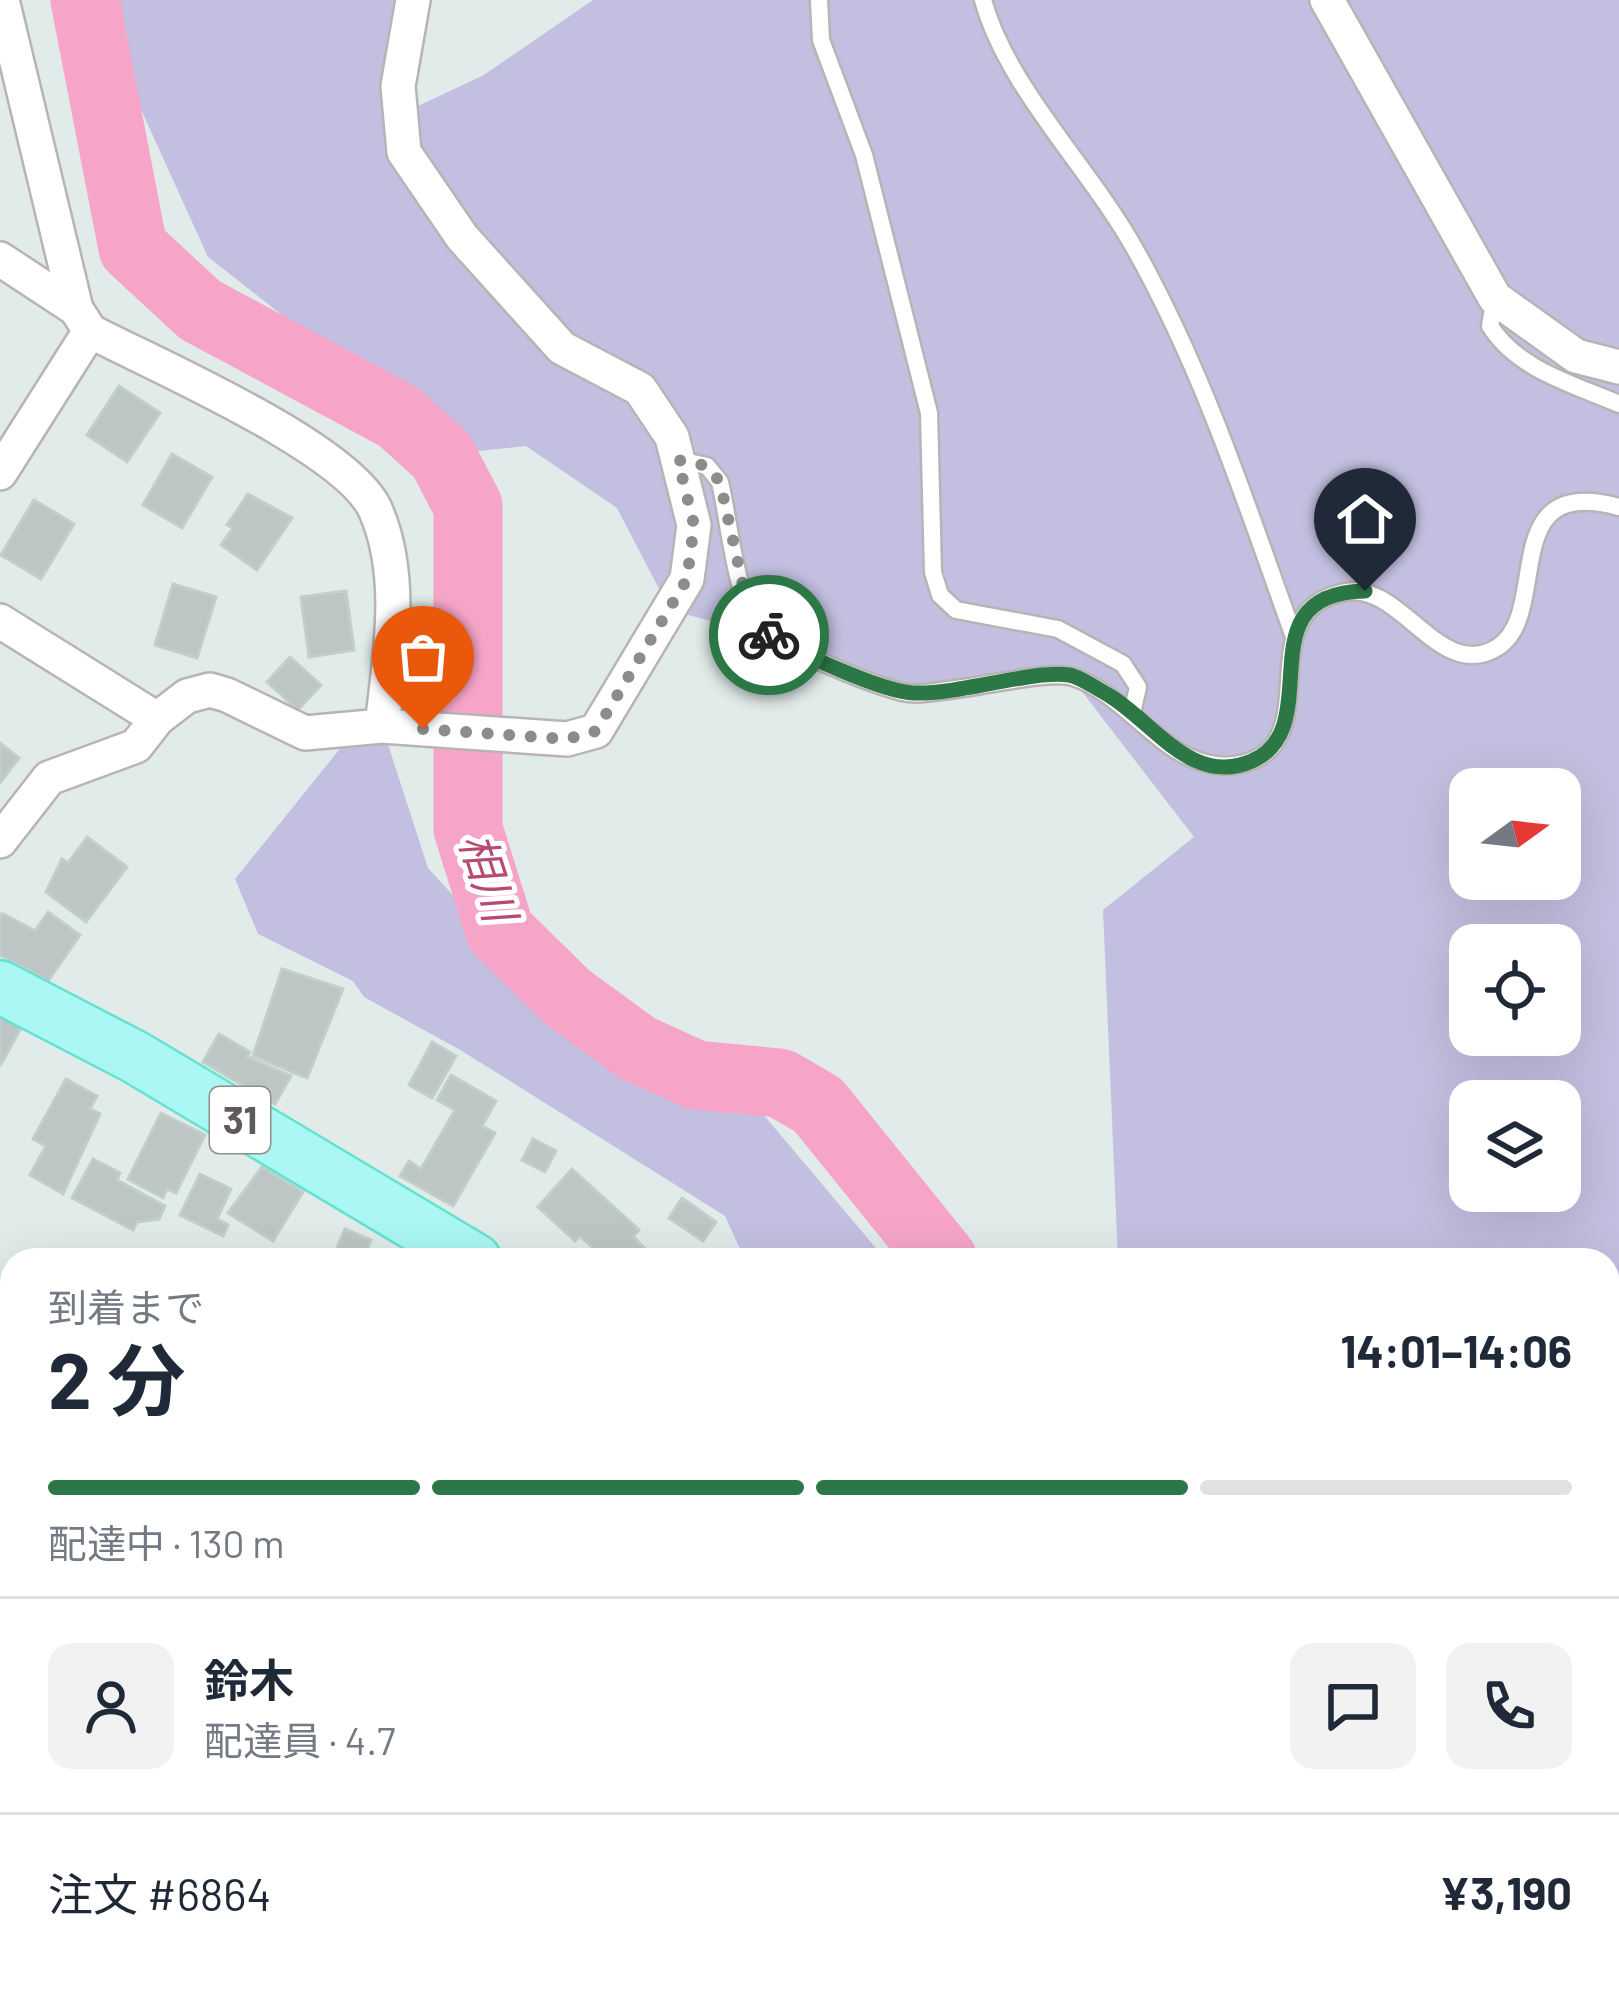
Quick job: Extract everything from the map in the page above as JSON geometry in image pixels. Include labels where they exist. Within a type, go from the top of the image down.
[{"type":"main road","name":"31","points":[[0,987],[135,1058],[455,1248]]},
{"type":"street","points":[[0,473],[83,320],[2,0]]},
{"type":"street","points":[[0,841],[49,778],[118,756],[136,746],[157,719],[187,696],[210,690],[305,734],[382,726],[567,739],[596,731],[687,579],[694,525],[672,437],[640,389],[562,348],[462,237],[404,152],[398,86],[413,0]]},
{"type":"street","points":[[1327,0],[1495,298],[1576,356],[1619,367]]},
{"type":"street","points":[[0,259],[83,320],[310,448],[357,481],[374,508],[386,545],[394,612],[382,726]]},
{"type":"street","points":[[0,621],[157,719]]},
{"type":"lane","points":[[819,0],[821,40],[864,155],[929,413],[933,572],[940,596],[956,610],[1058,629],[1123,664],[1138,687],[1132,713]]},
{"type":"lane","points":[[983,0],[998,45],[1108,201],[1183,335],[1293,634]]},
{"type":"lane","points":[[1495,298],[1490,326],[1502,345],[1533,367],[1619,404]]},
{"type":"lane","points":[[678,460],[707,466],[720,482],[748,608],[772,638],[902,692],[1070,675],[1132,713],[1183,756],[1207,765],[1251,761],[1267,751],[1288,714],[1293,634],[1298,623],[1328,598],[1365,591],[1382,598],[1444,646],[1466,654],[1498,647],[1509,634],[1525,596],[1532,539],[1543,522],[1582,503],[1619,507]]},
{"type":"shaded area","points":[[100,0],[413,0],[401,114],[484,75],[593,0],[1619,0],[1619,1248],[1117,1248],[1103,910],[1194,837],[1070,676],[916,694],[772,638],[670,610],[617,508],[526,446],[459,453],[208,257],[109,39]]},
{"type":"shaded area","points":[[382,726],[428,868],[550,1001],[662,1074],[723,1087],[762,1113],[876,1248],[740,1248],[725,1216],[462,1051],[364,997],[353,981],[258,934],[235,879],[355,730]]},
{"type":"building","points":[[119,386],[160,413],[127,462],[87,435]]},
{"type":"building","points":[[172,454],[212,477],[182,528],[143,505]]},
{"type":"building","points":[[248,494],[292,518],[257,570],[221,545],[233,528],[227,525]]},
{"type":"building","points":[[34,500],[74,524],[41,579],[1,555]]},
{"type":"building","points":[[173,584],[216,597],[197,658],[155,645]]},
{"type":"building","points":[[346,591],[354,650],[309,657],[301,597]]},
{"type":"building","points":[[290,657],[321,685],[298,710],[267,682]]},
{"type":"building","points":[[0,743],[19,758],[0,783]]},
{"type":"building","points":[[87,837],[127,867],[86,922],[46,892],[62,859],[68,863]]},
{"type":"building","points":[[48,912],[80,935],[48,981],[0,955],[0,917],[2,913],[35,931]]},
{"type":"building","points":[[282,969],[343,989],[307,1078],[253,1056]]},
{"type":"building","points":[[0,1016],[21,1028],[0,1066]]},
{"type":"building","points":[[219,1034],[250,1052],[247,1057],[291,1076],[275,1104],[203,1062]]},
{"type":"building","points":[[432,1042],[456,1056],[432,1098],[409,1085]]},
{"type":"building","points":[[451,1075],[496,1101],[482,1126],[495,1133],[453,1206],[400,1176],[409,1161],[421,1169],[455,1110],[437,1100]]},
{"type":"building","points":[[66,1079],[97,1096],[90,1109],[100,1114],[63,1194],[30,1175],[46,1146],[33,1139]]},
{"type":"building","points":[[161,1113],[205,1135],[176,1193],[167,1189],[163,1198],[128,1179]]},
{"type":"building","points":[[533,1139],[556,1151],[545,1172],[522,1160]]},
{"type":"building","points":[[93,1159],[120,1173],[117,1180],[165,1206],[159,1219],[137,1222],[133,1230],[72,1198]]},
{"type":"building","points":[[262,1167],[303,1192],[273,1241],[228,1213]]},
{"type":"building","points":[[572,1169],[639,1230],[633,1237],[645,1248],[593,1248],[580,1236],[575,1241],[538,1207]]},
{"type":"building","points":[[200,1174],[231,1189],[217,1219],[228,1225],[223,1236],[180,1215]]},
{"type":"building","points":[[682,1198],[716,1222],[703,1241],[669,1218]]},
{"type":"building","points":[[345,1229],[371,1240],[368,1248],[337,1248]]},
{"type":"waterway","name":"相川","points":[[85,0],[133,248],[200,310],[399,417],[442,456],[468,506],[468,829],[500,931],[567,997],[637,1048],[696,1075],[780,1083],[818,1105],[933,1248]]},
{"type":"way so far","points":[[423,729],[567,739],[596,731],[687,579],[694,525],[678,460],[707,466],[720,482],[748,608],[769,635]]},
{"type":"route","points":[[769,635],[916,694],[1070,675],[1113,698],[1183,756],[1227,766],[1251,761],[1267,751],[1279,734],[1288,714],[1290,642],[1298,623],[1328,598],[1365,591]]}]
